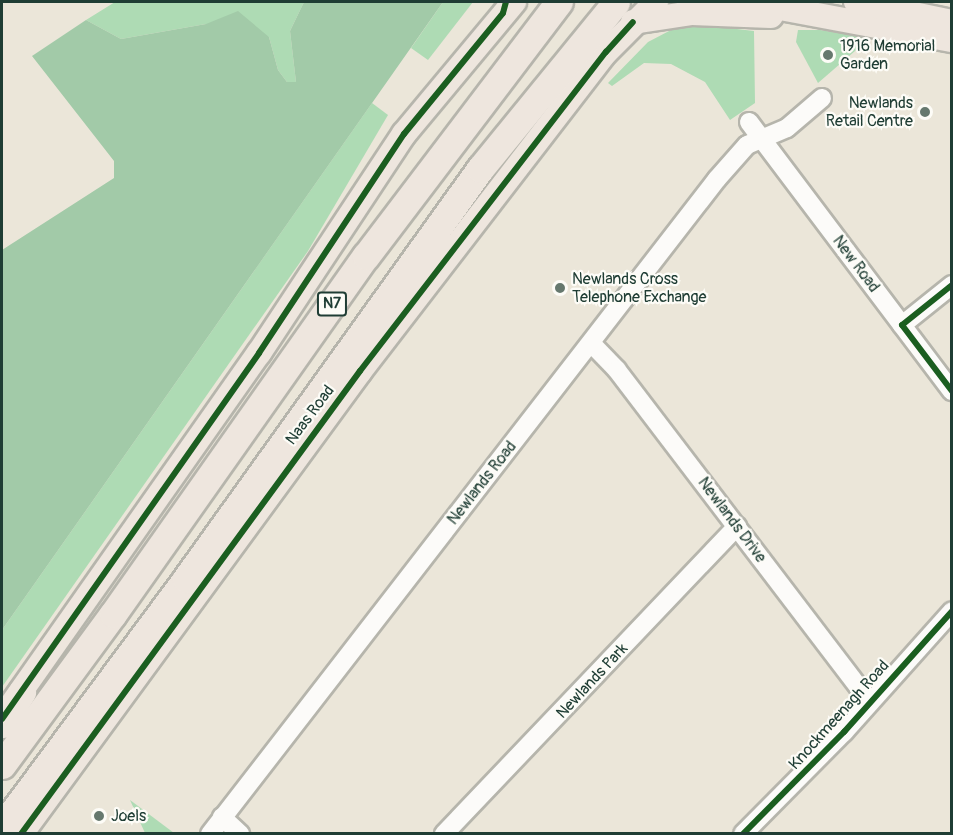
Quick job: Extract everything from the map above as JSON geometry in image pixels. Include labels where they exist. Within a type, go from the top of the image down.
[{"type":"highway","name":"N7","points":[[2,765],[113,614],[366,256],[559,2]]},
{"type":"highway","name":"Naas Road","points":[[2,827],[186,579],[480,169],[612,6]]},
{"type":"highway","points":[[2,724],[22,692]]},
{"type":"main road","points":[[748,2],[951,40]]},
{"type":"main road","points":[[856,2],[951,22]]},
{"type":"main road","name":"Naas Road","points":[[21,834],[360,371],[606,51],[654,3]]},
{"type":"main road","points":[[2,719],[291,307],[404,135],[508,6]]},
{"type":"main road","points":[[633,22],[692,13],[818,16]]},
{"type":"street","name":"Newlands Road","points":[[210,834],[717,179],[747,145],[787,128],[822,99]]},
{"type":"street","name":"New Road","points":[[749,122],[951,391]]},
{"type":"street","points":[[902,325],[951,285]]},
{"type":"street","name":"Newlands Drive","points":[[591,343],[617,370],[868,700]]},
{"type":"street","name":"Newlands Park","points":[[444,834],[737,526]]},
{"type":"street","name":"Knockmeenagh Road","points":[[743,834],[836,740],[868,700],[951,611]]},
{"type":"street","points":[[222,818],[240,834]]},
{"type":"green space","points":[[115,2],[304,2],[290,31],[296,82],[287,82],[278,70],[269,37],[206,24],[121,39],[86,20]]},
{"type":"green space","points":[[304,2],[443,2],[2,630],[2,250],[114,178],[114,161],[32,56],[86,20],[121,39],[206,24],[238,11],[269,37],[278,70],[287,82],[296,82],[290,31]]},
{"type":"green space","points":[[443,2],[473,2],[428,60],[411,48]]},
{"type":"green space","points":[[703,25],[754,31],[755,103],[730,120],[705,82],[671,64],[644,63],[612,86],[608,83],[648,42],[671,30]]},
{"type":"green space","points":[[798,30],[820,30],[870,38],[818,83],[796,42]]},
{"type":"green space","points":[[372,103],[388,115],[308,251],[2,687],[2,630]]},
{"type":"green space","points":[[130,800],[174,833],[145,833]]},
{"type":"cycle path","points":[[2,719],[259,353],[404,134],[503,13],[506,2]]},
{"type":"cycle path","points":[[21,834],[360,371],[606,52],[633,22]]},
{"type":"cycle path","points":[[952,285],[902,325],[952,391]]},
{"type":"cycle path","points":[[743,834],[844,732],[952,611]]},
{"type":"place","name":"1916 Memorial Garden","points":[[828,55]]},
{"type":"place","name":"Newlands Retail Centre","points":[[925,112]]},
{"type":"place","name":"Newlands Cross Telephone Exchange","points":[[560,288]]},
{"type":"place","name":"Joels","points":[[99,816]]}]
